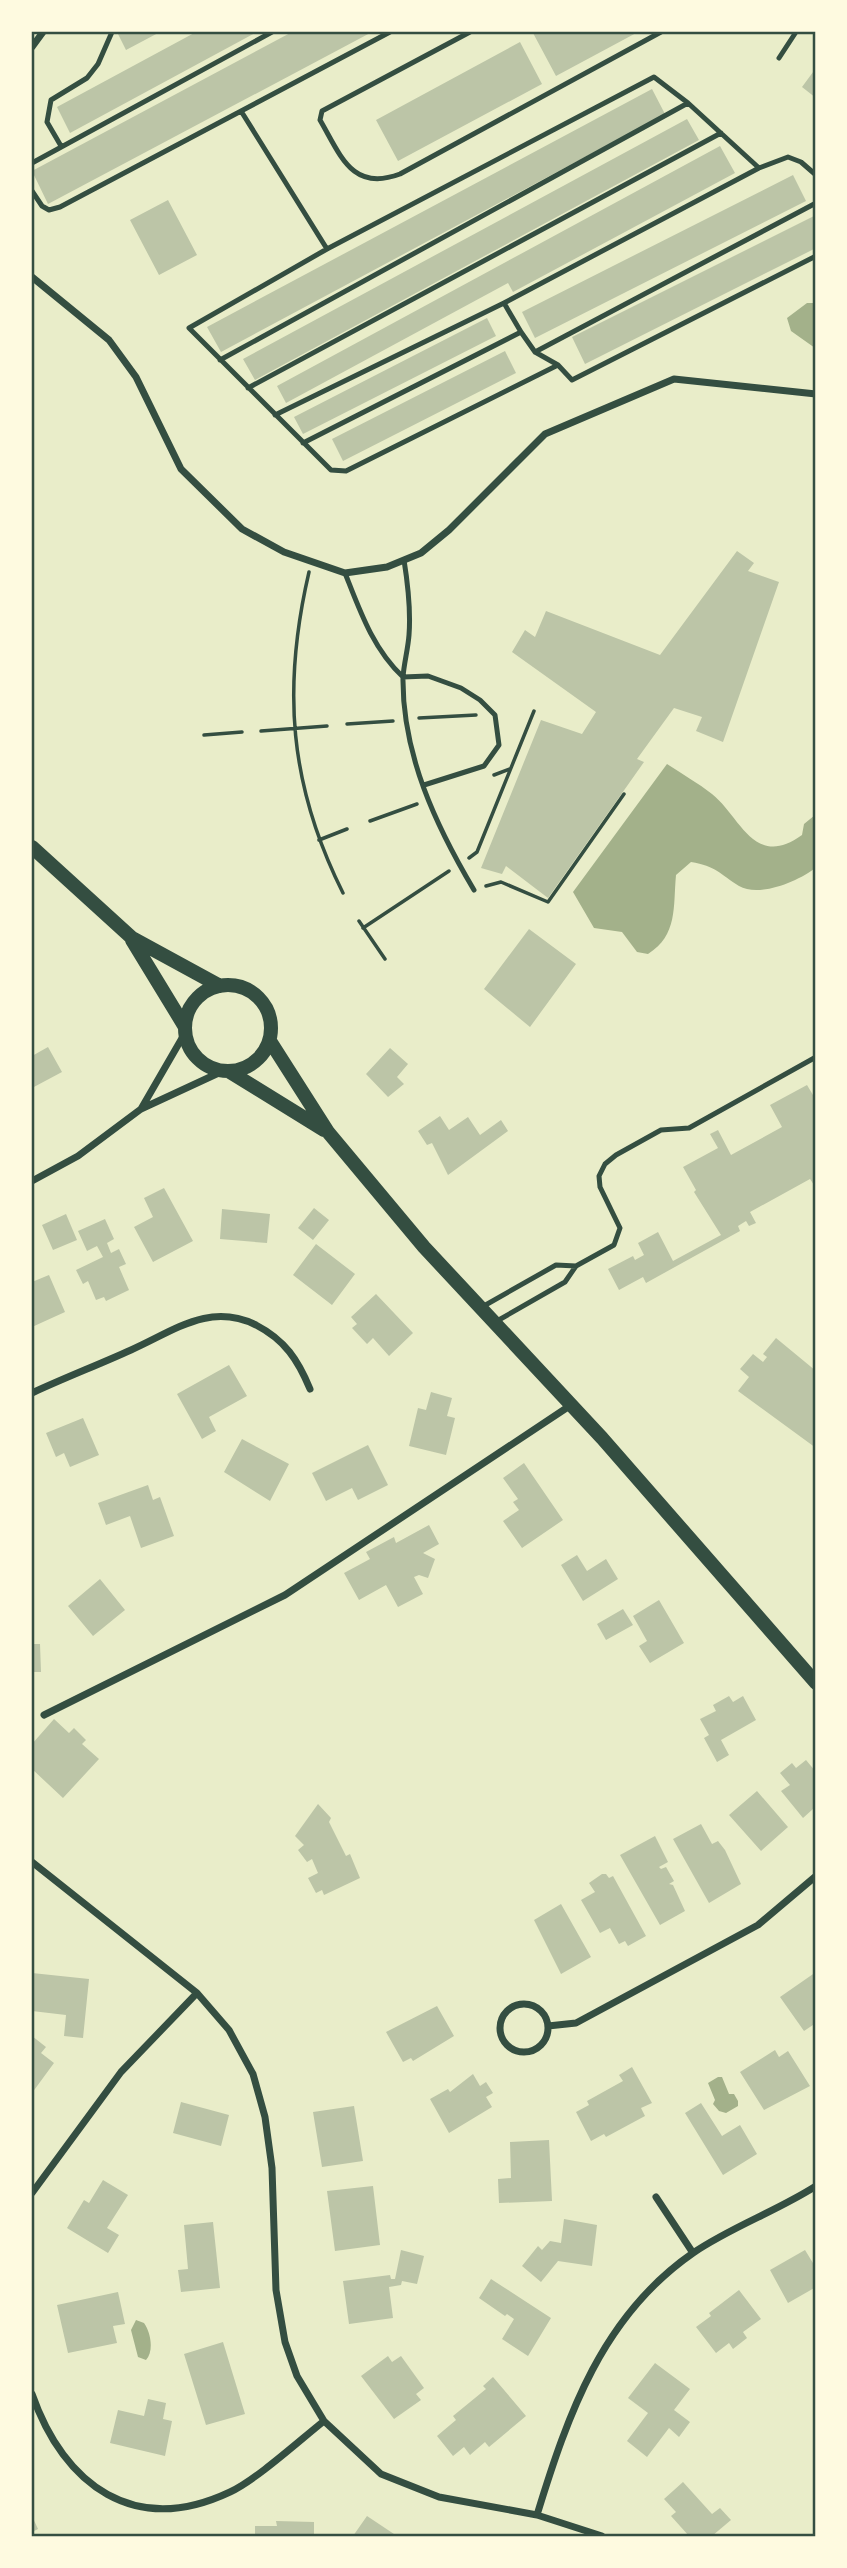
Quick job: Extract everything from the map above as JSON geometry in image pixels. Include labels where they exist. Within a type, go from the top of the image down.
[{"type":"main road","points":[[32,847],[132,938],[220,986],[242,987],[260,999],[270,1019],[270,1041],[328,1132],[424,1247],[571,1405],[816,1683]]},
{"type":"main road","points":[[132,938],[185,1030],[194,1055],[202,1063],[226,1072],[328,1132]]},
{"type":"main road","points":[[185,1030],[191,1005],[199,996],[220,986]]},
{"type":"main road","points":[[226,1072],[255,1063],[270,1041]]},
{"type":"street","points":[[32,47],[43,32]]},
{"type":"street","points":[[32,277],[109,340],[136,377],[181,469],[242,529],[284,552],[345,573],[387,567],[421,552],[449,530],[545,434],[674,379],[816,394]]},
{"type":"street","points":[[141,1110],[185,1030]]},
{"type":"street","points":[[32,1181],[78,1156],[141,1110],[226,1072]]},
{"type":"street","points":[[32,1393],[191,1321],[223,1314],[250,1322],[284,1343],[300,1364],[310,1389]]},
{"type":"street","points":[[44,1715],[285,1595],[571,1405]]},
{"type":"street","points":[[32,1862],[197,1993],[229,2030],[253,2074],[265,2117],[272,2168],[276,2290],[285,2342],[297,2376],[324,2421],[381,2474],[439,2497],[537,2515],[602,2536]]},
{"type":"street","points":[[548,2026],[576,2023],[758,1925],[816,1876]]},
{"type":"street","points":[[32,2193],[121,2072],[197,1993]]},
{"type":"street","points":[[522,2004],[542,2012],[548,2026],[544,2041],[532,2051],[524,2053],[508,2047],[500,2033],[500,2025],[507,2011],[522,2004]]},
{"type":"street","points":[[537,2515],[559,2444],[585,2379],[636,2306],[693,2253],[816,2186]]},
{"type":"street","points":[[656,2197],[693,2253]]},
{"type":"street","points":[[32,2394],[51,2438],[65,2460],[86,2481],[111,2496],[142,2508],[174,2511],[233,2491],[324,2421]]},
{"type":"lane","points":[[61,146],[47,122],[51,100],[87,78],[98,64],[112,32]]},
{"type":"lane","points":[[32,163],[272,32]]},
{"type":"lane","points":[[32,191],[42,206],[49,210],[60,206],[390,32]]},
{"type":"lane","points":[[470,32],[322,111],[320,120],[341,156],[362,177],[381,181],[474,135],[661,32]]},
{"type":"lane","points":[[779,58],[796,32]]},
{"type":"lane","points":[[558,365],[346,471],[331,470],[189,328],[327,249],[654,77],[688,103],[760,168]]},
{"type":"lane","points":[[220,360],[688,103]]},
{"type":"lane","points":[[241,111],[327,249]]},
{"type":"lane","points":[[248,388],[721,133]]},
{"type":"lane","points":[[275,415],[504,303],[760,168],[788,157],[801,162],[816,175]]},
{"type":"lane","points":[[535,352],[816,203]]},
{"type":"lane","points":[[504,303],[535,352],[558,365],[572,380],[816,256]]},
{"type":"lane","points":[[303,443],[521,332]]},
{"type":"lane","points":[[404,560],[411,609],[403,677],[410,740],[446,845],[474,890]]},
{"type":"lane","points":[[345,573],[367,629],[387,662],[403,677],[428,676],[461,688],[495,715],[499,746],[484,766],[424,785]]},
{"type":"lane","points":[[494,1322],[565,1282],[576,1266],[614,1245],[620,1228],[600,1187],[600,1176],[605,1164],[615,1155],[661,1130],[689,1128],[816,1057]]},
{"type":"lane","points":[[481,1308],[556,1265],[576,1266]]},
{"type":"path","points":[[312,562],[300,613],[295,650],[294,728],[301,778],[319,840],[343,893]]},
{"type":"path","points":[[469,858],[477,852],[534,711]]},
{"type":"path","points":[[419,719],[495,715]]},
{"type":"path","points":[[347,724],[396,721]]},
{"type":"path","points":[[261,731],[327,726]]},
{"type":"path","points":[[204,735],[242,732]]},
{"type":"path","points":[[474,890],[501,883],[548,902],[624,794]]},
{"type":"path","points":[[370,821],[417,804]]},
{"type":"path","points":[[319,840],[347,829]]},
{"type":"path","points":[[363,928],[450,870]]},
{"type":"path","points":[[359,921],[385,958]]},
{"type":"shaded area","points":[[807,303],[815,303],[815,348],[791,331],[787,318]]},
{"type":"shaded area","points":[[667,764],[712,794],[740,826],[760,843],[772,846],[786,844],[802,835],[804,824],[815,815],[815,868],[789,883],[757,890],[739,886],[712,868],[691,862],[676,875],[674,909],[665,938],[648,954],[637,952],[622,932],[594,928],[573,892]]},
{"type":"shaded area","points":[[722,2077],[729,2094],[734,2094],[738,2101],[738,2106],[726,2113],[719,2111],[713,2104],[715,2100],[708,2083]]},
{"type":"shaded area","points":[[136,2320],[144,2323],[150,2337],[151,2347],[146,2360],[138,2357],[131,2330]]},
{"type":"building","points":[[117,32],[160,32],[126,50]]},
{"type":"building","points":[[196,32],[257,32],[70,133],[57,107]]},
{"type":"building","points":[[292,32],[372,32],[48,204],[32,171]]},
{"type":"building","points":[[638,32],[556,76],[533,33]]},
{"type":"building","points":[[520,42],[542,84],[398,161],[376,120]]},
{"type":"building","points":[[816,68],[816,98],[802,87]]},
{"type":"building","points":[[652,89],[665,114],[221,352],[207,327]]},
{"type":"building","points":[[687,119],[699,140],[255,380],[243,359]]},
{"type":"building","points":[[720,146],[735,173],[513,292],[508,283],[286,403],[277,386]]},
{"type":"building","points":[[793,175],[806,201],[535,338],[522,312]]},
{"type":"building","points":[[168,200],[197,255],[159,275],[130,220]]},
{"type":"building","points":[[816,215],[816,248],[585,364],[572,337]]},
{"type":"building","points":[[487,318],[496,336],[303,434],[294,417]]},
{"type":"building","points":[[505,351],[516,373],[343,461],[332,439]]},
{"type":"building","points":[[737,551],[754,563],[748,571],[779,582],[723,742],[696,731],[702,717],[674,708],[637,759],[644,762],[548,898],[506,866],[502,874],[481,868],[541,720],[582,734],[596,712],[512,652],[525,630],[535,637],[546,611],[660,655]]},
{"type":"building","points":[[529,929],[576,964],[530,1027],[484,989]]},
{"type":"building","points":[[48,1047],[62,1072],[32,1088],[32,1056]]},
{"type":"building","points":[[390,1048],[408,1064],[397,1077],[404,1084],[388,1097],[366,1074]]},
{"type":"building","points":[[807,1085],[816,1100],[816,1188],[810,1179],[750,1212],[756,1223],[749,1226],[746,1221],[738,1226],[740,1231],[646,1283],[643,1277],[619,1290],[608,1269],[633,1256],[635,1260],[644,1255],[638,1243],[658,1232],[673,1261],[721,1235],[694,1192],[696,1190],[683,1167],[718,1148],[710,1134],[718,1130],[731,1155],[782,1127],[770,1105]]},
{"type":"building","points":[[440,1116],[449,1130],[468,1117],[480,1135],[501,1120],[508,1131],[448,1175],[432,1143],[427,1145],[418,1131]]},
{"type":"building","points":[[164,1188],[193,1241],[153,1262],[134,1227],[153,1217],[144,1198]]},
{"type":"building","points":[[314,1208],[329,1220],[313,1240],[298,1228]]},
{"type":"building","points":[[222,1209],[270,1214],[267,1243],[220,1239]]},
{"type":"building","points":[[66,1214],[77,1240],[53,1250],[42,1225]]},
{"type":"building","points":[[105,1219],[114,1239],[107,1243],[111,1253],[119,1249],[126,1264],[119,1267],[129,1290],[106,1301],[104,1297],[96,1300],[88,1281],[83,1284],[76,1270],[103,1257],[97,1246],[87,1251],[78,1231]]},
{"type":"building","points":[[316,1244],[355,1274],[332,1305],[293,1275]]},
{"type":"building","points":[[49,1275],[65,1312],[32,1327],[32,1282]]},
{"type":"building","points":[[376,1294],[413,1333],[389,1356],[373,1338],[367,1344],[352,1328],[357,1324],[351,1317]]},
{"type":"building","points":[[776,1338],[816,1371],[816,1448],[738,1391],[749,1377],[740,1369],[753,1354],[763,1362],[767,1357],[763,1354]]},
{"type":"building","points":[[229,1365],[247,1396],[209,1417],[216,1431],[202,1439],[177,1394]]},
{"type":"building","points":[[431,1392],[452,1398],[447,1416],[455,1418],[446,1455],[409,1446],[418,1408],[426,1410]]},
{"type":"building","points":[[83,1418],[99,1455],[70,1467],[64,1453],[56,1457],[46,1433]]},
{"type":"building","points":[[242,1439],[289,1464],[270,1501],[224,1472]]},
{"type":"building","points":[[368,1445],[388,1485],[358,1500],[352,1488],[326,1501],[312,1473]]},
{"type":"building","points":[[524,1463],[563,1520],[522,1548],[503,1521],[519,1510],[513,1502],[518,1499],[503,1478]]},
{"type":"building","points":[[148,1485],[153,1500],[160,1497],[174,1536],[141,1548],[130,1516],[106,1525],[98,1503]]},
{"type":"building","points":[[429,1525],[439,1544],[423,1553],[435,1559],[428,1578],[419,1575],[414,1577],[423,1594],[398,1607],[386,1585],[359,1600],[344,1573],[370,1559],[366,1552],[394,1537],[396,1543]]},
{"type":"building","points":[[577,1555],[587,1571],[606,1559],[618,1579],[583,1601],[561,1565]]},
{"type":"building","points":[[100,1579],[125,1610],[93,1636],[68,1606]]},
{"type":"building","points":[[659,1600],[684,1643],[650,1663],[639,1646],[647,1641],[633,1616]]},
{"type":"building","points":[[623,1609],[633,1625],[606,1640],[597,1624]]},
{"type":"building","points":[[32,1644],[40,1644],[41,1672],[32,1672]]},
{"type":"building","points":[[729,1696],[733,1702],[743,1696],[756,1720],[721,1740],[729,1755],[717,1762],[704,1738],[709,1735],[700,1719],[716,1711],[713,1705]]},
{"type":"building","points":[[54,1719],[69,1733],[74,1728],[86,1740],[82,1744],[99,1759],[63,1798],[32,1769],[32,1744]]},
{"type":"building","points":[[806,1760],[816,1772],[816,1812],[813,1809],[803,1818],[781,1791],[790,1785],[780,1773],[792,1763],[796,1768]]},
{"type":"building","points":[[757,1791],[788,1827],[761,1851],[729,1815]]},
{"type":"building","points":[[318,1804],[331,1818],[329,1822],[346,1856],[350,1854],[360,1878],[324,1895],[322,1890],[316,1893],[308,1878],[318,1873],[312,1859],[307,1862],[298,1850],[304,1845],[295,1836]]},
{"type":"building","points":[[701,1824],[712,1844],[718,1841],[725,1850],[741,1884],[709,1903],[673,1839]]},
{"type":"building","points":[[655,1836],[668,1862],[659,1867],[666,1867],[674,1881],[669,1884],[673,1885],[685,1911],[660,1925],[620,1855]]},
{"type":"building","points":[[602,1874],[609,1878],[613,1876],[646,1936],[628,1946],[625,1941],[619,1944],[610,1928],[600,1933],[581,1900],[595,1892],[589,1883]]},
{"type":"building","points":[[561,1904],[591,1957],[561,1974],[534,1920]]},
{"type":"building","points":[[816,1972],[816,2023],[804,2031],[780,1997]]},
{"type":"building","points":[[32,1973],[89,1979],[83,2038],[64,2036],[66,2015],[32,2011]]},
{"type":"building","points":[[437,2006],[454,2036],[413,2061],[411,2058],[403,2062],[386,2032]]},
{"type":"building","points":[[32,2036],[46,2047],[41,2053],[54,2063],[32,2093]]},
{"type":"building","points":[[775,2050],[779,2057],[788,2051],[810,2086],[764,2110],[740,2072]]},
{"type":"building","points":[[632,2067],[652,2103],[641,2108],[645,2116],[606,2137],[604,2134],[591,2141],[576,2112],[589,2105],[587,2101],[623,2081],[619,2075]]},
{"type":"building","points":[[473,2074],[480,2086],[486,2082],[493,2093],[486,2097],[492,2107],[449,2133],[430,2099],[448,2089],[450,2092]]},
{"type":"building","points":[[181,2102],[229,2115],[221,2146],[173,2133]]},
{"type":"building","points":[[701,2103],[722,2136],[740,2125],[757,2154],[723,2175],[685,2113]]},
{"type":"building","points":[[354,2106],[363,2161],[322,2167],[313,2112]]},
{"type":"building","points":[[549,2140],[552,2201],[499,2203],[498,2179],[511,2178],[510,2142]]},
{"type":"building","points":[[103,2180],[128,2195],[107,2228],[119,2235],[108,2253],[67,2228],[84,2200],[89,2203]]},
{"type":"building","points":[[373,2186],[380,2245],[335,2251],[327,2191]]},
{"type":"building","points":[[564,2219],[597,2225],[592,2266],[558,2261],[541,2282],[522,2266],[538,2246],[542,2250],[550,2241],[561,2243]]},
{"type":"building","points":[[213,2222],[220,2288],[181,2292],[178,2270],[188,2269],[184,2225]]},
{"type":"building","points":[[401,2250],[424,2256],[417,2284],[402,2281],[401,2285],[389,2287],[393,2318],[349,2324],[343,2281],[390,2275],[391,2279],[395,2279]]},
{"type":"building","points":[[805,2250],[816,2268],[816,2287],[788,2303],[770,2270]]},
{"type":"building","points":[[491,2279],[551,2318],[528,2356],[502,2339],[514,2319],[479,2298]]},
{"type":"building","points":[[739,2290],[761,2319],[743,2332],[747,2338],[733,2349],[729,2343],[716,2353],[696,2327],[711,2316],[709,2313]]},
{"type":"building","points":[[118,2292],[125,2324],[113,2326],[117,2343],[68,2353],[57,2305]]},
{"type":"building","points":[[223,2342],[245,2414],[206,2425],[184,2354]]},
{"type":"building","points":[[388,2356],[392,2362],[401,2356],[424,2388],[416,2394],[421,2400],[394,2419],[361,2376]]},
{"type":"building","points":[[655,2363],[690,2389],[674,2410],[690,2422],[679,2437],[669,2428],[647,2457],[627,2441],[648,2413],[628,2398]]},
{"type":"building","points":[[493,2377],[526,2416],[489,2447],[485,2442],[470,2455],[464,2447],[453,2456],[437,2436],[456,2420],[453,2416],[486,2389],[483,2386]]},
{"type":"building","points":[[148,2399],[166,2403],[163,2419],[172,2421],[165,2456],[110,2443],[118,2410],[144,2416]]},
{"type":"building","points":[[683,2482],[712,2514],[720,2508],[731,2520],[712,2536],[689,2536],[671,2516],[676,2512],[664,2499]]},
{"type":"building","points":[[32,2516],[38,2529],[32,2532]]},
{"type":"building","points":[[367,2516],[397,2536],[353,2536]]},
{"type":"building","points":[[276,2521],[314,2522],[314,2536],[255,2536],[255,2526],[277,2526]]}]
